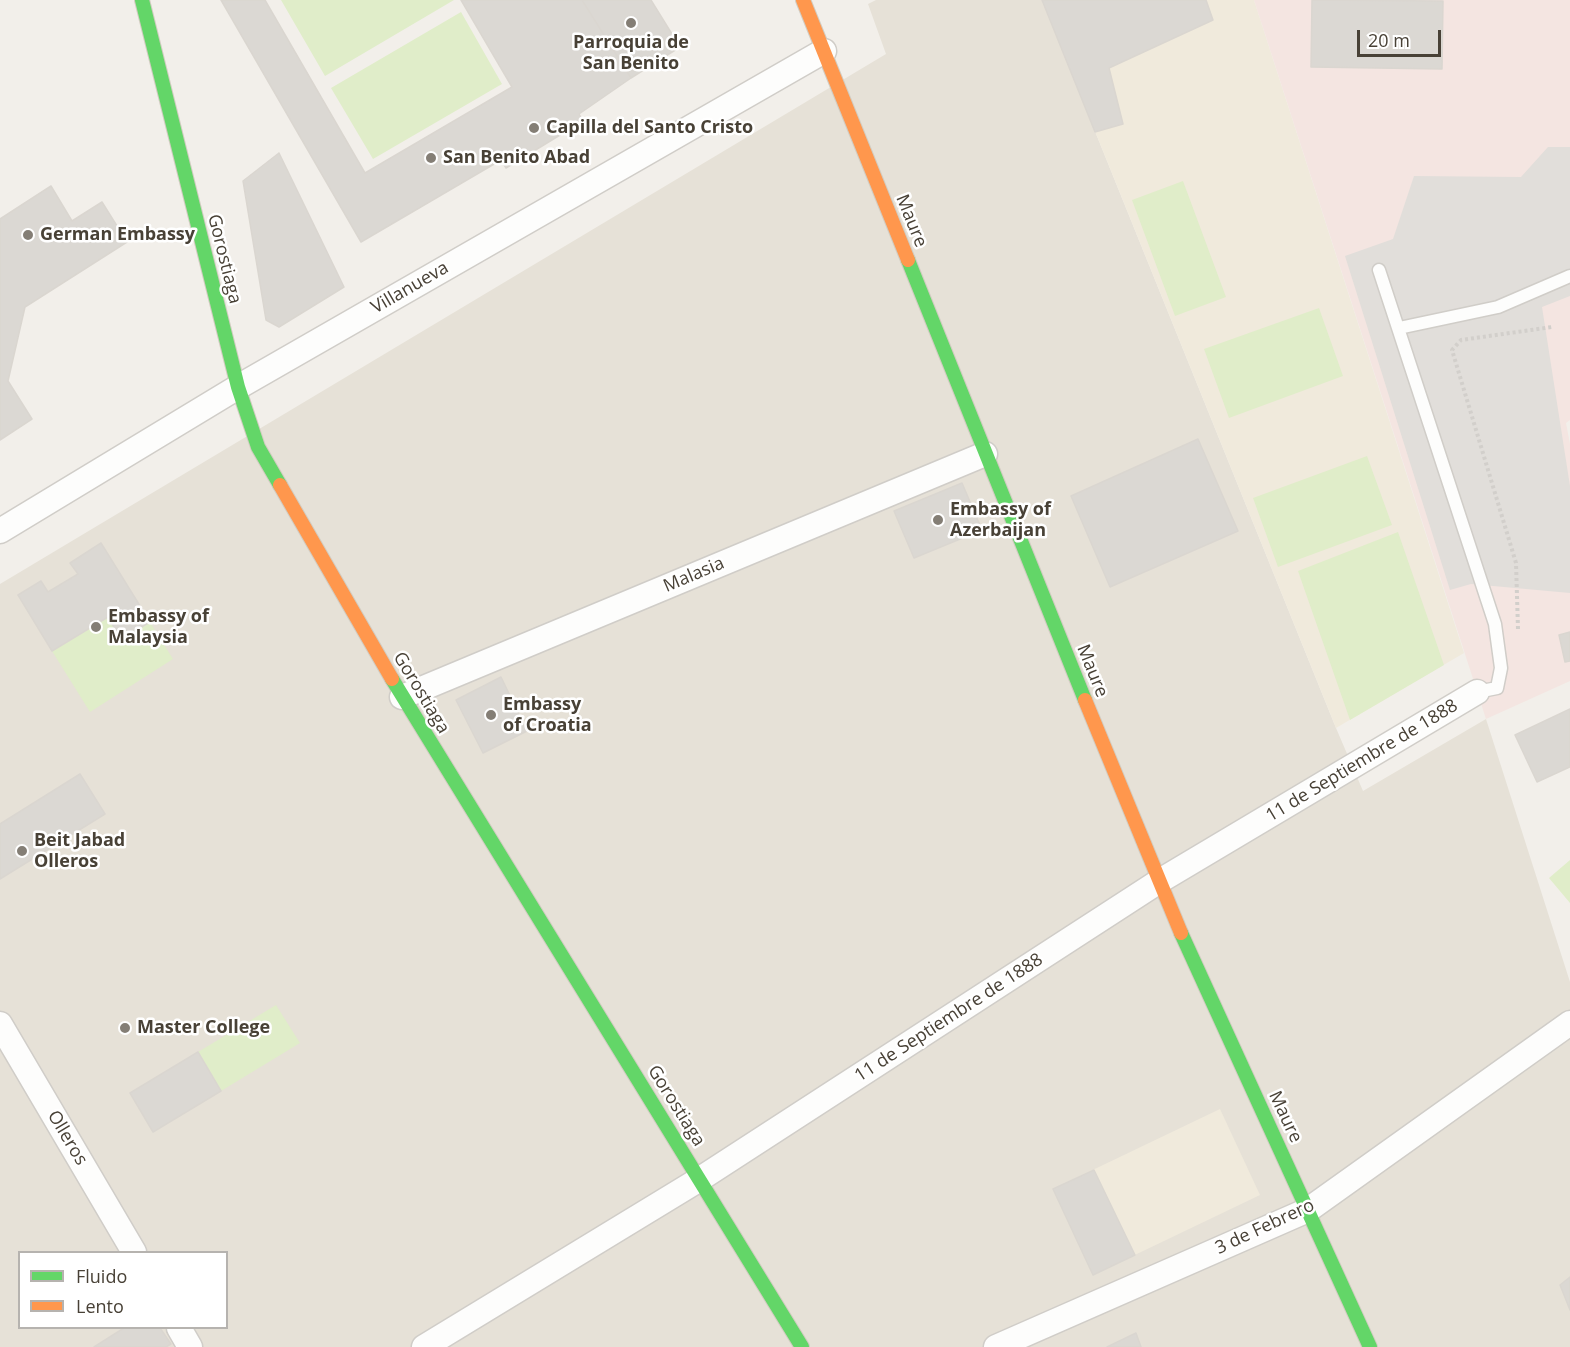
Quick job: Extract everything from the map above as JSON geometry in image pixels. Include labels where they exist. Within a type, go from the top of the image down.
[{"type":"street","name":"Gorostiaga","points":[[142,0],[238,387],[258,447],[402,697],[802,1347]]},
{"type":"street","name":"Maure","points":[[803,0],[1158,882],[1370,1347]]},
{"type":"street","name":"Villanueva","points":[[0,531],[238,387],[824,51]]},
{"type":"street","name":"Malasia","points":[[402,697],[986,454]]},
{"type":"street","name":"11 de Septiembre de 1888","points":[[424,1347],[700,1179],[1158,882],[1478,692]]},
{"type":"street","name":"3 de Febrero","points":[[996,1347],[1308,1210],[1570,1023]]},
{"type":"street","name":"Olleros","points":[[0,1024],[133,1251]]},
{"type":"street","points":[[179,1329],[190,1347]]},
{"type":"lane","points":[[1379,270],[1495,624],[1501,668],[1497,688],[1478,692]]},
{"type":"lane","points":[[1399,328],[1498,307],[1570,276]]},
{"type":"path","points":[[1518,636],[1516,563],[1452,350],[1461,340],[1552,327]]},
{"type":"shaded area","points":[[876,0],[1042,0],[1363,791],[1486,719],[1570,982],[1570,1347],[0,1347],[0,584],[886,54],[868,4]]},
{"type":"shaded area","points":[[1042,0],[1254,0],[1464,653],[1336,728]]},
{"type":"shaded area","points":[[1254,0],[1570,0],[1570,420],[1566,423],[1570,444],[1570,681],[1486,719]]},
{"type":"shaded area","points":[[1548,147],[1570,147],[1570,296],[1542,307],[1570,486],[1570,593],[1471,584],[1450,590],[1345,256],[1393,239],[1414,176],[1521,177]]},
{"type":"shaded area","points":[[1220,1109],[1260,1195],[1093,1275],[1053,1189]]},
{"type":"green space","points":[[281,0],[454,0],[325,76]]},
{"type":"green space","points":[[461,12],[502,84],[373,159],[331,88]]},
{"type":"green space","points":[[1183,181],[1226,297],[1175,316],[1132,200]]},
{"type":"green space","points":[[1319,308],[1343,376],[1229,418],[1204,349]]},
{"type":"green space","points":[[1367,456],[1392,525],[1278,567],[1253,498]]},
{"type":"green space","points":[[1398,532],[1444,665],[1350,720],[1298,571]]},
{"type":"green space","points":[[108,617],[121,639],[150,622],[173,659],[90,712],[52,651]]},
{"type":"green space","points":[[1570,860],[1570,903],[1549,878]]},
{"type":"green space","points":[[276,1005],[300,1043],[221,1091],[198,1052]]},
{"type":"building","points":[[221,0],[265,0],[365,173],[512,87],[461,0],[582,0],[631,78],[579,114],[583,121],[506,168],[501,160],[361,242]]},
{"type":"building","name":"Parroquia de San Benito","points":[[582,0],[651,0],[680,47],[631,78]]},
{"type":"building","points":[[1042,0],[1206,0],[1213,20],[1109,68],[1123,124],[1095,132]]},
{"type":"building","points":[[1312,0],[1443,1],[1442,69],[1311,67]]},
{"type":"building","points":[[279,153],[344,287],[279,327],[266,320],[243,181]]},
{"type":"building","points":[[51,186],[72,221],[102,202],[127,242],[25,307],[8,381],[32,419],[0,440],[0,219]]},
{"type":"building","points":[[1198,439],[1238,531],[1110,587],[1071,496]]},
{"type":"building","name":"Embassy of Azerbaijan","points":[[962,483],[982,530],[914,558],[894,511]]},
{"type":"building","points":[[101,543],[150,622],[121,639],[108,617],[52,651],[18,595],[41,581],[48,592],[78,574],[70,563]]},
{"type":"building","points":[[1570,632],[1570,661],[1565,662],[1559,635]]},
{"type":"building","name":"Embassy of Croatia","points":[[501,677],[527,731],[483,753],[456,700]]},
{"type":"building","points":[[1570,709],[1570,767],[1537,782],[1515,735]]},
{"type":"building","name":"Beit Jabad Olleros","points":[[80,774],[105,814],[0,879],[0,824]]},
{"type":"building","points":[[198,1052],[221,1091],[153,1132],[130,1093]]},
{"type":"building","points":[[1094,1170],[1135,1255],[1093,1275],[1053,1189]]},
{"type":"building","points":[[1570,1277],[1570,1310],[1560,1285]]},
{"type":"building","points":[[122,1329],[161,1329],[171,1344],[166,1347],[94,1347]]},
{"type":"building","points":[[1136,1333],[1141,1347],[1107,1347]]},
{"type":"traffic: fast","points":[[142,0],[238,387],[258,447],[280,485]]},
{"type":"traffic: fast","points":[[908,260],[1085,700]]},
{"type":"traffic: fast","points":[[392,679],[802,1347]]},
{"type":"traffic: fast","points":[[1181,933],[1370,1347]]},
{"type":"traffic: slow","points":[[803,0],[908,260]]},
{"type":"traffic: slow","points":[[280,485],[392,679]]},
{"type":"traffic: slow","points":[[1085,700],[1181,933]]},
{"type":"place","name":"Parroquia de San Benito","points":[[631,23]]},
{"type":"place","name":"Capilla del Santo Cristo","points":[[534,128]]},
{"type":"place","name":"San Benito Abad","points":[[431,158]]},
{"type":"place","name":"German Embassy","points":[[28,235]]},
{"type":"place","name":"Embassy of Azerbaijan","points":[[938,520]]},
{"type":"place","name":"Embassy of Malaysia","points":[[96,627]]},
{"type":"place","name":"Embassy of Croatia","points":[[491,715]]},
{"type":"place","name":"Beit Jabad Olleros","points":[[22,851]]},
{"type":"place","name":"Master College","points":[[125,1028]]}]
